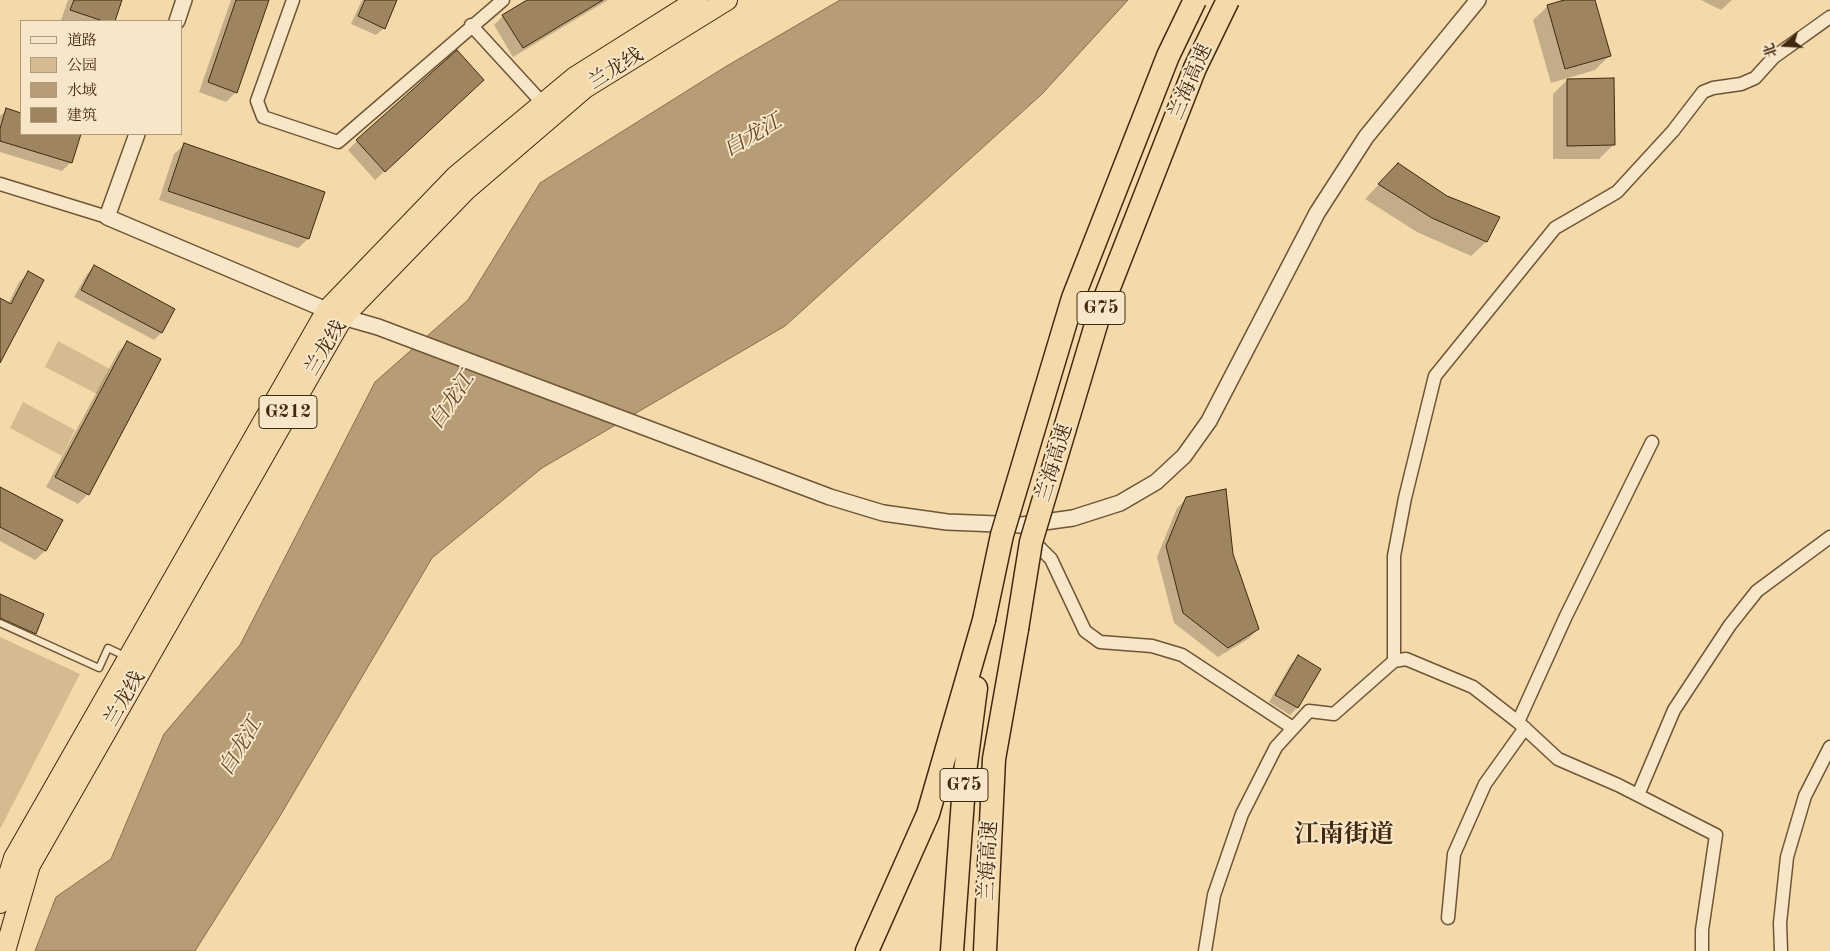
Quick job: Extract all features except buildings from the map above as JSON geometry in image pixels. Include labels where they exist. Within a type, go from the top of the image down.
[{"type":"highway","name":"兰龙线","points":[[0,904],[14,858],[128,657],[335,313],[465,191],[548,109],[575,77],[696,0]]},
{"type":"highway","name":"兰龙线","points":[[548,109],[727,0]]},
{"type":"highway","name":"兰海高速","points":[[952,951],[965,772],[984,620],[1002,535],[1073,298],[1168,56],[1195,0]]},
{"type":"highway","name":"兰海高速","points":[[985,951],[994,759],[1032,542],[1101,308],[1195,68],[1228,0]]},
{"type":"highway","name":"兰龙线","points":[[5,951],[30,865],[335,313]]},
{"type":"highway","points":[[867,951],[928,814],[984,620]]},
{"type":"street","points":[[177,20],[184,0]]},
{"type":"street","points":[[293,0],[257,101],[264,117],[338,142],[471,25],[503,0]]},
{"type":"street","points":[[0,184],[107,217],[335,313],[378,327],[830,497],[883,513],[947,522],[1022,526],[1073,518],[1120,503],[1156,482],[1184,456],[1209,421],[1317,213],[1344,171],[1366,137],[1478,0]]},
{"type":"street","points":[[1394,661],[1394,556],[1436,376],[1555,228],[1617,192],[1673,131],[1703,92],[1714,88],[1741,84],[1755,78],[1774,57],[1830,17]]},
{"type":"street","points":[[471,25],[548,109]]},
{"type":"street","points":[[107,217],[137,135]]},
{"type":"street","points":[[1448,918],[1454,854],[1485,784],[1521,725],[1566,616],[1652,442]]},
{"type":"street","points":[[1022,526],[1031,539],[1052,559],[1084,630],[1100,642],[1152,646],[1182,655],[1293,728]]},
{"type":"street","points":[[1638,795],[1674,710],[1730,625],[1757,591],[1830,537]]},
{"type":"street","points":[[1205,951],[1214,895],[1242,814],[1276,747],[1309,711],[1334,714],[1394,661],[1406,659],[1473,687],[1521,725],[1558,759],[1638,795],[1716,835],[1702,930],[1702,951]]},
{"type":"street","points":[[1781,951],[1780,923],[1787,856],[1805,796],[1830,746]]},
{"type":"lane","points":[[0,623],[99,668],[108,648],[128,657]]},
{"type":"green space","points":[[58,341],[110,369],[97,394],[45,367]]},
{"type":"green space","points":[[23,402],[75,430],[62,456],[10,428]]},
{"type":"green space","points":[[0,637],[80,674],[0,829]]},
{"type":"water","name":"白龙江","points":[[840,0],[1128,0],[1042,94],[785,326],[542,468],[432,558],[277,821],[195,951],[35,951],[56,897],[111,859],[164,734],[240,645],[375,382],[468,300],[540,183],[725,67]]},
{"type":"district","name":"江南街道","points":[[1344,835]]}]
